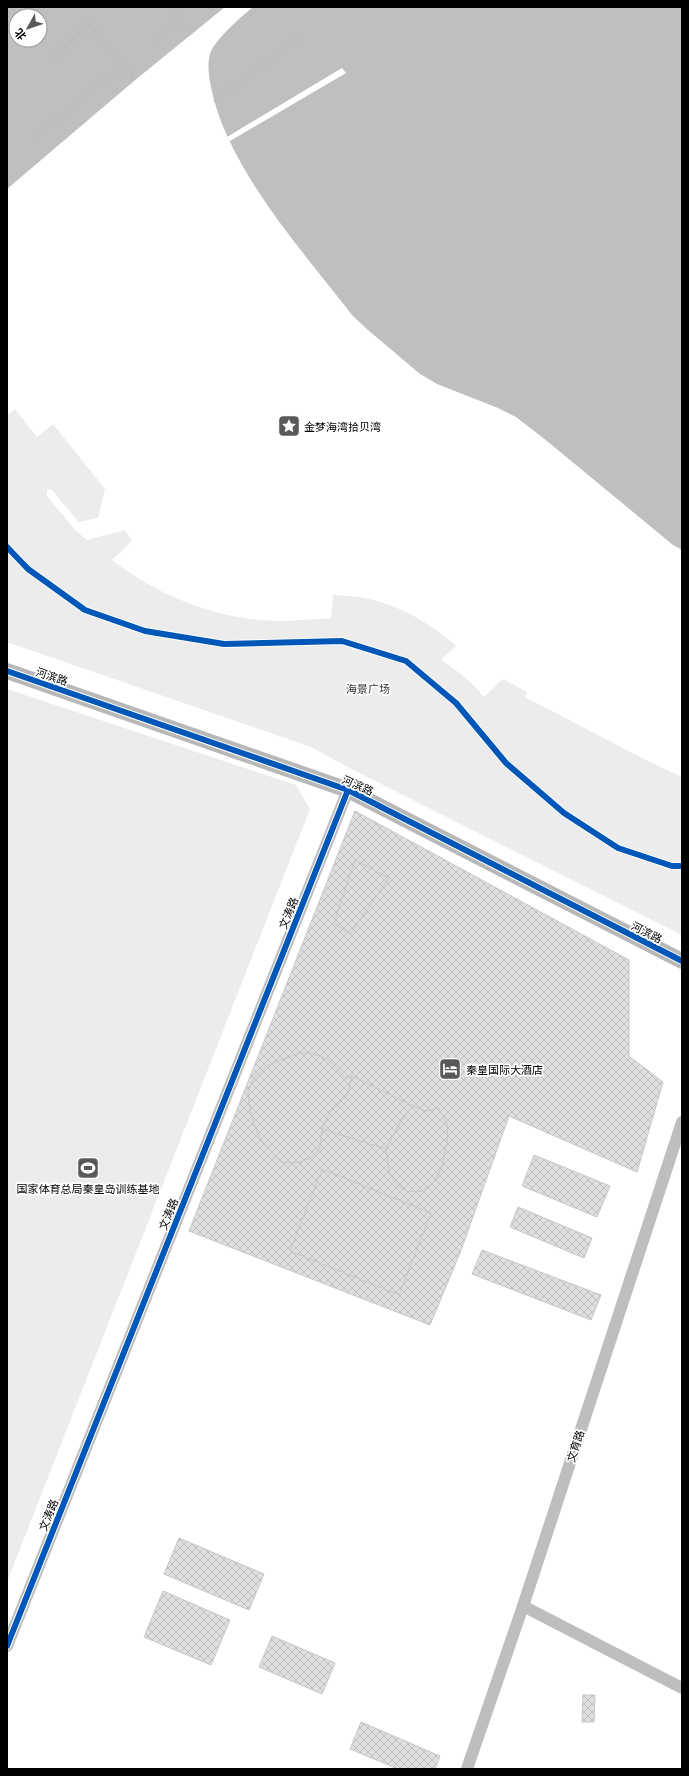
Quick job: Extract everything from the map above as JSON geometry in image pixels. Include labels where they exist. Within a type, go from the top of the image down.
[{"type":"street","name":"河滨路","points":[[7,671],[348,790],[682,961]]},
{"type":"street","name":"文涛路","points":[[7,1646],[348,790]]},
{"type":"street","name":"文育路","points":[[467,1769],[523,1606],[682,1122]]},
{"type":"street","points":[[523,1606],[682,1688]]},
{"type":"path","points":[[169,7],[192,35]]},
{"type":"path","points":[[155,43],[179,19]]},
{"type":"path","points":[[51,60],[89,24],[123,64],[134,81]]},
{"type":"path","points":[[214,101],[301,37]]},
{"type":"path","points":[[35,138],[123,64]]},
{"type":"green space","name":"海景广场","points":[[15,409],[37,437],[53,424],[105,489],[98,518],[79,522],[51,489],[47,490],[47,496],[75,530],[87,540],[125,530],[132,541],[112,560],[130,573],[168,595],[231,616],[276,621],[331,618],[333,595],[365,598],[382,602],[416,617],[437,630],[456,646],[441,660],[464,677],[484,697],[503,679],[527,692],[525,697],[682,777],[682,935],[357,772],[311,747],[7,642],[7,415]]},
{"type":"green space","name":"国家体育总局秦皇岛训练基地","points":[[7,689],[296,785],[310,809],[7,1582]]},
{"type":"shaded area","points":[[7,7],[225,7],[134,81],[7,189]]},
{"type":"shaded area","points":[[253,7],[682,7],[682,550],[673,545],[516,417],[498,408],[437,384],[420,374],[352,315],[290,236],[249,178],[233,148],[220,117],[209,75],[210,54],[217,42],[242,16]]},
{"type":"pier","points":[[342,68],[346,73],[230,141],[227,137]]},
{"type":"building","name":"秦皇国际大酒店","points":[[355,811],[629,960],[629,1056],[663,1082],[637,1172],[509,1116],[460,1253],[430,1325],[189,1231]]},
{"type":"building","points":[[355,860],[389,878],[350,934],[334,923]]},
{"type":"building","points":[[299,1053],[312,1053],[329,1060],[346,1079],[352,1076],[348,1094],[330,1112],[322,1129],[320,1148],[312,1157],[300,1162],[287,1163],[280,1161],[262,1141],[256,1130],[250,1110],[248,1091],[254,1078],[268,1065]]},
{"type":"building","points":[[352,1076],[413,1106],[401,1121],[386,1149],[322,1129],[330,1112],[348,1094]]},
{"type":"building","points":[[413,1106],[426,1111],[439,1108],[447,1124],[448,1136],[442,1167],[433,1183],[422,1191],[408,1192],[398,1185],[390,1175],[386,1149],[401,1121]]},
{"type":"building","points":[[534,1155],[610,1186],[597,1217],[522,1186]]},
{"type":"building","points":[[322,1169],[431,1213],[399,1295],[290,1251]]},
{"type":"building","points":[[518,1207],[592,1238],[584,1258],[510,1227]]},
{"type":"building","points":[[482,1250],[601,1295],[591,1320],[472,1274]]},
{"type":"building","points":[[179,1538],[264,1574],[249,1610],[164,1574]]},
{"type":"building","points":[[163,1591],[230,1620],[211,1665],[144,1637]]},
{"type":"building","points":[[272,1636],[335,1663],[322,1694],[259,1667]]},
{"type":"building","points":[[583,1695],[595,1695],[594,1722],[582,1722]]},
{"type":"building","points":[[361,1722],[440,1756],[435,1769],[398,1769],[350,1749]]},
{"type":"cycle path","points":[[7,547],[28,569],[85,610],[145,631],[224,644],[342,641],[406,661],[456,703],[506,763],[564,813],[618,848],[672,866],[682,866]]},
{"type":"cycle path","points":[[7,671],[348,790],[682,961]]},
{"type":"cycle path","points":[[7,1646],[348,790]]},
{"type":"place","name":"金梦海湾拾贝湾","points":[[289,426]]},
{"type":"place","name":"秦皇国际大酒店","points":[[450,1069]]},
{"type":"place","name":"国家体育总局秦皇岛训练基地","points":[[88,1168]]}]
